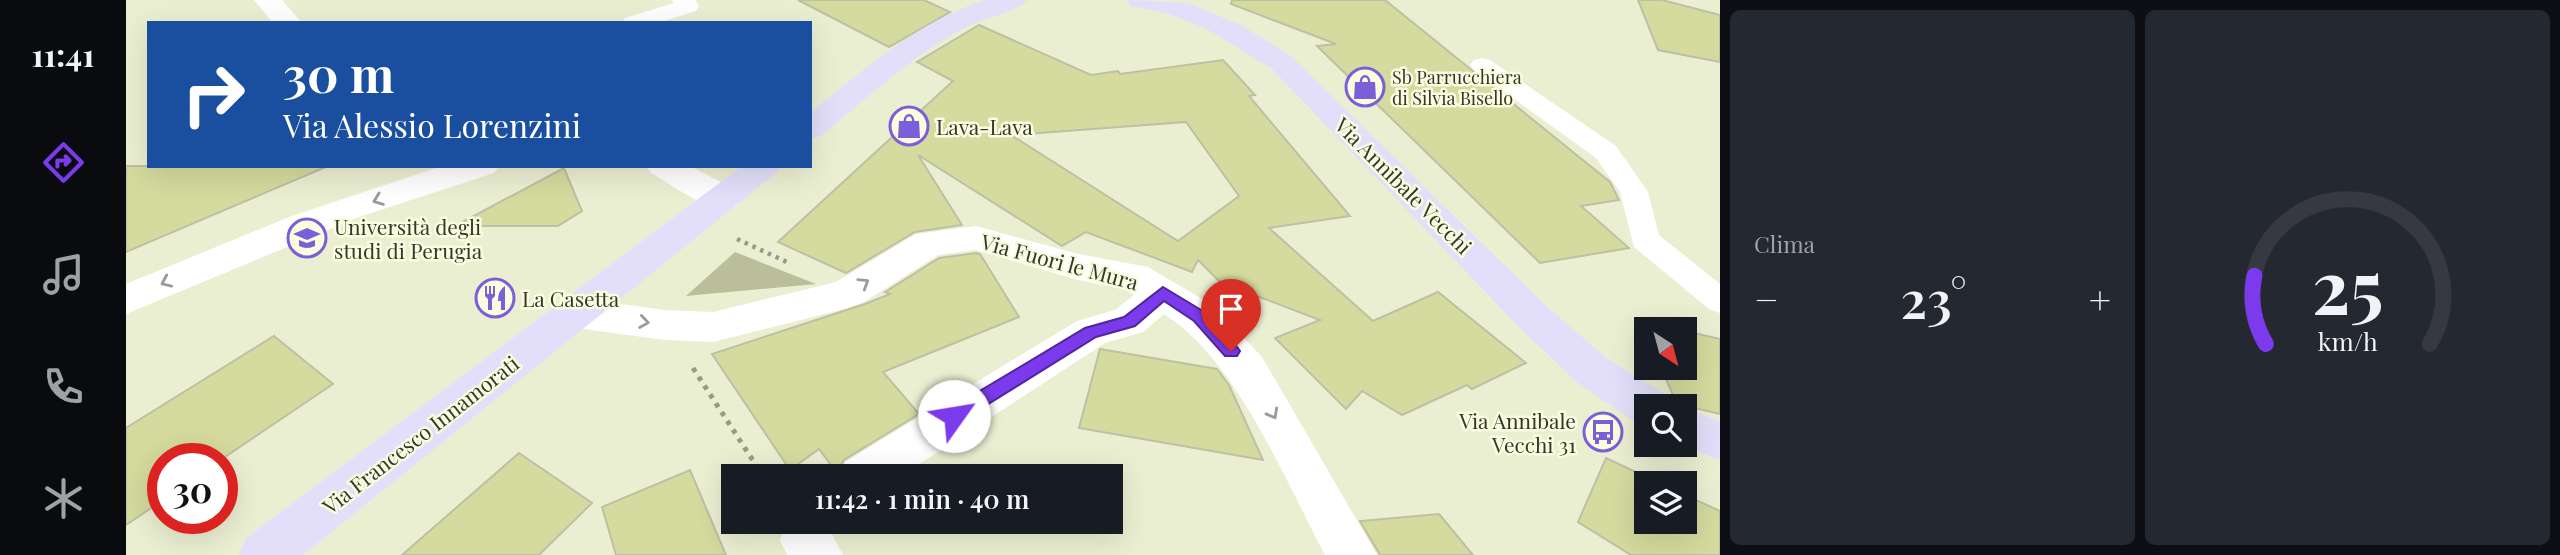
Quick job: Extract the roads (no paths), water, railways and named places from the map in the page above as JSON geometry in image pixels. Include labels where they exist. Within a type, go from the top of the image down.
[{"type":"street","points":[[267,0],[286,21]]},
{"type":"street","points":[[812,127],[930,33],[966,15],[1014,0]]},
{"type":"street","name":"Via Annibale Vecchi","points":[[1140,0],[1191,12],[1236,31],[1281,62],[1531,315],[1594,372],[1634,398]]},
{"type":"street","points":[[667,168],[724,198]]},
{"type":"street","points":[[576,313],[762,168]]},
{"type":"street","points":[[126,300],[215,261],[457,169]]},
{"type":"street","name":"Via Fuori le Mura","points":[[576,313],[665,325],[713,327],[830,299],[850,292],[929,243],[976,238],[1078,267],[1134,277],[1163,293],[1129,321],[1091,332],[881,464]]},
{"type":"street","points":[[1163,293],[1200,317],[1247,369],[1352,555]]},
{"type":"street","name":"Via Francesco Innamorati","points":[[264,555],[576,313]]},
{"type":"street","points":[[1697,432],[1720,441]]},
{"type":"street","points":[[807,534],[805,540],[818,555]]},
{"type":"lane","points":[[639,21],[688,6],[683,0]]},
{"type":"lane","points":[[1482,65],[1606,152],[1634,192],[1645,240],[1720,301]]},
{"type":"place","name":"Sb Parrucchiera di Silvia Bisello","points":[[1365,87]]},
{"type":"place","name":"Lava-Lava","points":[[909,126]]},
{"type":"place","name":"Università degli studi di Perugia","points":[[307,238]]},
{"type":"place","name":"La Casetta","points":[[495,298]]},
{"type":"place","name":"Via Annibale Vecchi 31","points":[[1603,432]]}]
